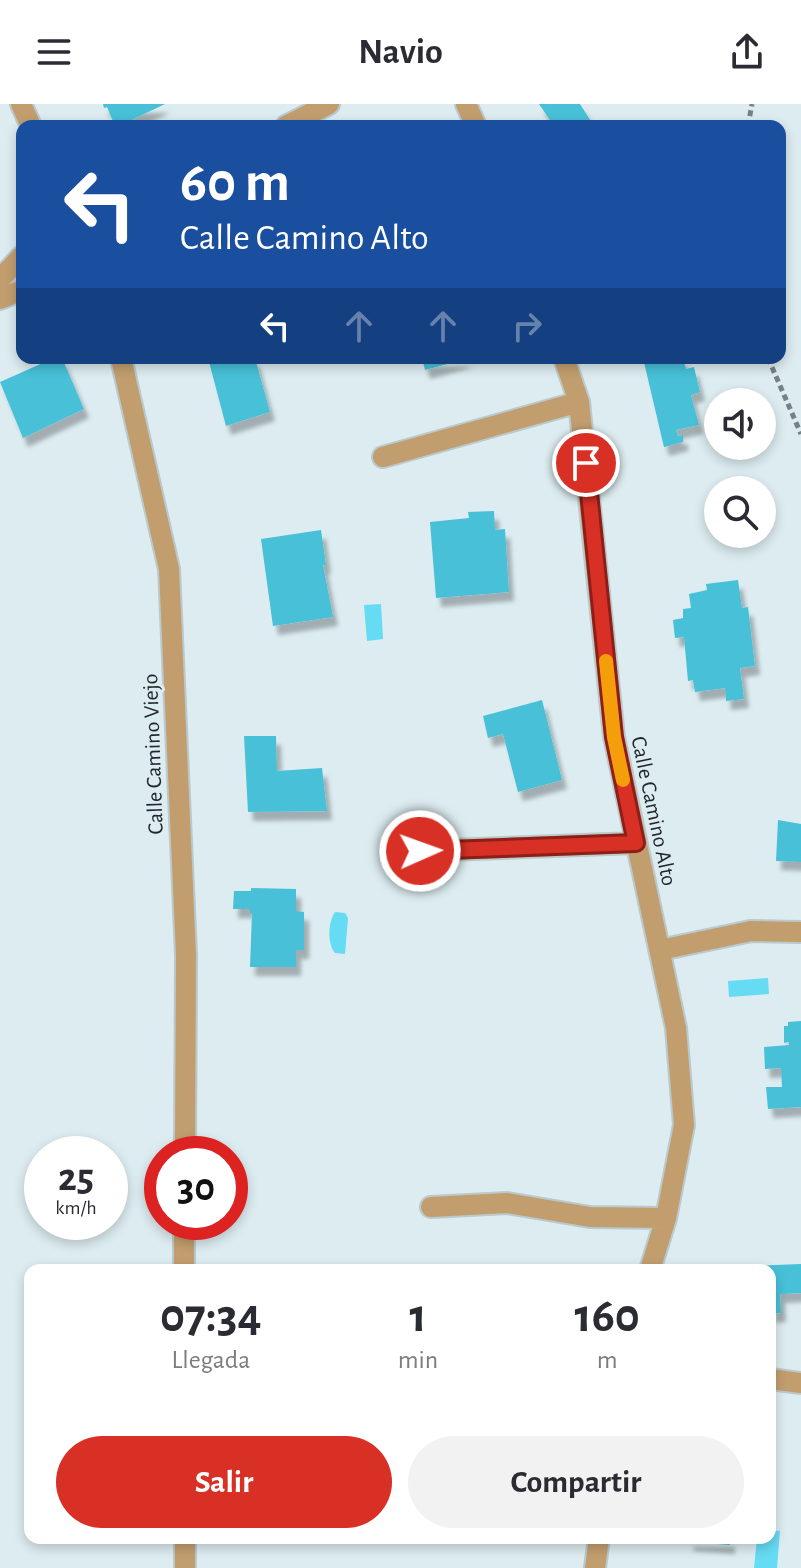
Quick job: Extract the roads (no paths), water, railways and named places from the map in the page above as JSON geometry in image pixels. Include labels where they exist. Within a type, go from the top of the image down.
[{"type":"street","points":[[298,120],[329,104]]},
{"type":"street","points":[[0,279],[16,262]]},
{"type":"street","name":"Calle Camino Viejo","points":[[122,364],[169,569],[186,955],[185,1136]]},
{"type":"street","name":"Calle Camino Alto","points":[[566,364],[579,402],[614,737],[676,1028],[684,1125],[666,1218],[652,1264]]},
{"type":"street","points":[[383,457],[579,402]]},
{"type":"street","points":[[420,851],[636,843]]},
{"type":"street","points":[[660,950],[751,931],[801,932]]},
{"type":"street","points":[[431,1207],[507,1203],[590,1217],[666,1218]]},
{"type":"street","points":[[184,1240],[184,1264]]},
{"type":"street","points":[[776,1380],[801,1383]]},
{"type":"street","points":[[185,1544],[185,1568]]},
{"type":"street","points":[[595,1568],[598,1544]]},
{"type":"water","points":[[381,604],[383,639],[367,641],[364,605]]},
{"type":"water","points":[[335,912],[345,913],[348,918],[345,954],[335,953],[331,944],[330,927]]},
{"type":"water","points":[[768,978],[769,994],[729,997],[728,981]]},
{"type":"water","points":[[776,1531],[780,1531],[777,1568],[754,1568],[756,1544],[776,1544]]}]
